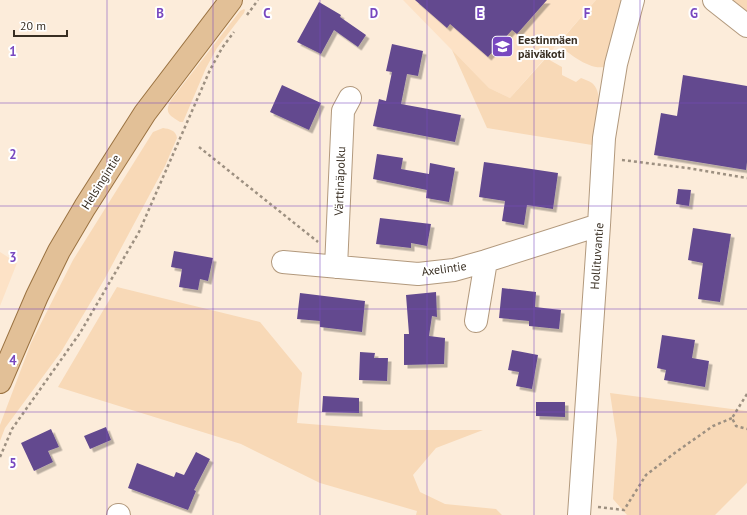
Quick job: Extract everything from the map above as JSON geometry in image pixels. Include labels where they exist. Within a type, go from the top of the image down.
[{"type":"main road","name":"Helsingintie","points":[[0,382],[43,283],[59,251],[85,207],[145,113],[231,0]]},
{"type":"street","name":"Hollituvantie","points":[[588,511],[599,225],[604,138],[616,64],[633,0]]},
{"type":"street","points":[[714,0],[747,26]]},
{"type":"street","name":"Värttinäpolku","points":[[336,257],[343,111],[350,98]]},
{"type":"street","name":"Axelintie","points":[[283,262],[336,257],[418,274],[454,270],[599,225]]},
{"type":"street","points":[[476,321],[486,261]]},
{"type":"path","points":[[246,16],[258,0]]},
{"type":"path","points":[[0,457],[12,429],[80,333],[139,232],[210,70],[222,48],[238,26]]},
{"type":"path","points":[[199,148],[336,257]]},
{"type":"path","points":[[617,159],[687,168],[747,178]]},
{"type":"path","points":[[588,511],[624,510],[646,475],[713,426],[732,418],[747,394]]},
{"type":"path","points":[[732,418],[736,426],[747,428]]},
{"type":"shaded area","name":"Eestinmäen päiväkoti","points":[[403,0],[596,0],[510,98],[489,88]]},
{"type":"shaded area","points":[[596,0],[622,0],[604,67],[592,66],[579,60],[558,44]]},
{"type":"shaded area","points":[[729,0],[747,0],[747,15]]},
{"type":"shaded area","points":[[244,9],[244,13],[217,48],[206,68],[183,122],[180,122],[170,115],[168,111],[171,100],[240,11]]},
{"type":"shaded area","points":[[452,50],[489,88],[510,98],[546,58],[562,67],[562,75],[576,82],[581,78],[592,83],[596,88],[599,103],[592,145],[487,128]]},
{"type":"shaded area","points":[[163,128],[170,129],[175,133],[177,138],[165,166],[104,280],[61,352],[5,428],[0,441],[0,425],[31,343],[73,260],[153,132]]},
{"type":"shaded area","points":[[0,252],[17,263],[0,306]]},
{"type":"shaded area","points":[[117,287],[260,322],[302,373],[297,423],[384,430],[483,430],[436,448],[413,475],[420,492],[445,504],[496,509],[502,515],[416,515],[417,511],[320,483],[241,444],[58,387]]},
{"type":"shaded area","points":[[610,393],[747,411],[747,483],[715,515],[627,515],[613,499],[617,440]]},
{"type":"building","points":[[415,0],[547,0],[517,34],[512,30],[488,57],[450,24],[447,28]]},
{"type":"building","points":[[319,2],[341,15],[340,17],[366,35],[358,47],[334,30],[321,54],[297,42]]},
{"type":"building","points":[[392,44],[423,51],[418,76],[407,74],[401,104],[461,115],[455,142],[373,126],[379,99],[386,101],[392,72],[386,71]]},
{"type":"building","points":[[683,75],[747,86],[746,170],[654,155],[661,113],[677,116]]},
{"type":"building","points":[[282,85],[321,103],[309,130],[270,112]]},
{"type":"building","points":[[377,154],[403,158],[401,169],[429,174],[430,163],[455,168],[449,202],[426,198],[427,190],[373,179]]},
{"type":"building","points":[[484,162],[558,173],[553,209],[527,205],[524,225],[502,221],[505,201],[479,197]]},
{"type":"building","points":[[678,189],[691,190],[689,206],[676,204]]},
{"type":"building","points":[[380,218],[431,224],[427,246],[411,243],[411,248],[376,244]]},
{"type":"building","points":[[693,228],[731,234],[720,302],[698,299],[703,263],[688,260]]},
{"type":"building","points":[[174,251],[213,258],[208,281],[200,279],[198,290],[179,287],[182,269],[171,267]]},
{"type":"building","points":[[502,288],[536,292],[535,307],[561,310],[559,329],[529,326],[529,321],[499,318]]},
{"type":"building","points":[[436,292],[437,317],[432,316],[429,336],[445,338],[444,364],[404,365],[404,334],[409,334],[406,295]]},
{"type":"building","points":[[300,293],[365,301],[362,332],[320,327],[320,321],[297,319]]},
{"type":"building","points":[[662,335],[695,340],[692,358],[709,361],[705,387],[664,380],[666,370],[657,368]]},
{"type":"building","points":[[512,350],[538,355],[532,389],[516,386],[519,372],[508,370]]},
{"type":"building","points":[[360,352],[375,353],[374,358],[388,358],[387,381],[359,380]]},
{"type":"building","points":[[323,396],[359,398],[359,413],[322,412]]},
{"type":"building","points":[[536,402],[565,402],[565,417],[536,416]]},
{"type":"building","points":[[106,427],[111,440],[90,449],[84,436]]},
{"type":"building","points":[[51,429],[59,447],[48,451],[53,462],[34,471],[21,443]]},
{"type":"building","points":[[196,452],[210,459],[194,490],[196,491],[188,510],[128,488],[137,463],[174,477],[176,472],[184,475]]},
{"type":"place","name":"Eestinmäen päiväkoti","points":[[502,47]]}]
